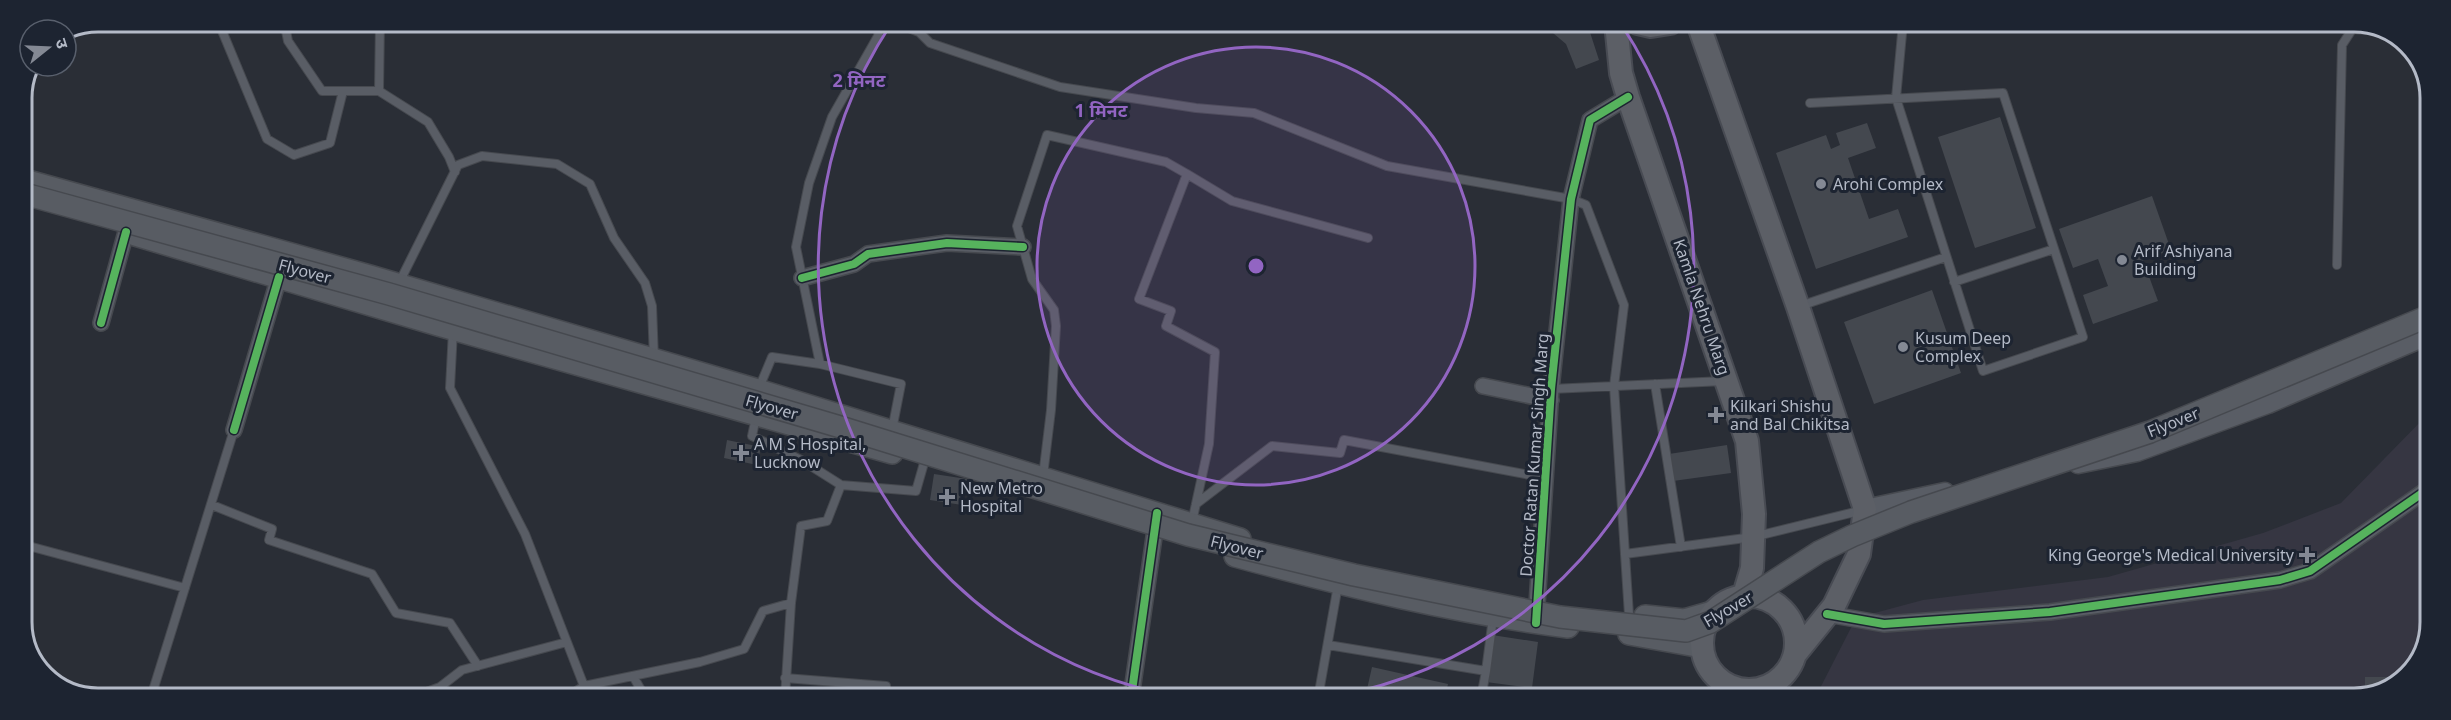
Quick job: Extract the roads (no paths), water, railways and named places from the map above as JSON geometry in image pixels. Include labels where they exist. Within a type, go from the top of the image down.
[{"type":"main road","name":"Kamla Nehru Marg","points":[[1617,32],[1622,73],[1628,97],[1747,441],[1754,514],[1752,568],[1744,595]]},
{"type":"main road","points":[[1701,32],[1798,307],[1865,509],[1859,554],[1834,606],[1796,653],[1781,688]]},
{"type":"main road","points":[[32,182],[398,284],[654,359],[1242,539],[1421,582],[1536,613],[1702,647]]},
{"type":"main road","name":"Flyover","points":[[32,196],[389,294],[826,423],[1188,535],[1354,576],[1560,617],[1686,631],[1711,622],[1819,552],[1851,536],[1922,508],[2150,432],[2419,319]]},
{"type":"main road","points":[[32,206],[924,463],[1155,534],[1192,524],[1339,584],[1493,617],[1571,610],[1684,620],[1712,612],[1726,601],[1744,595],[1761,596],[1779,606],[1792,622],[1796,638],[1796,653]]},
{"type":"main road","points":[[129,233],[138,212]]},
{"type":"main road","points":[[1712,612],[1704,628],[1702,647],[1708,667],[1719,680],[1735,688]]},
{"type":"main road","points":[[1760,688],[1773,684],[1779,688]]},
{"type":"street","name":"Doctor Ratan Kumar Singh Marg","points":[[1536,613],[1551,394],[1571,199],[1590,120],[1628,97]]},
{"type":"street","points":[[100,323],[129,233]]},
{"type":"street","points":[[802,278],[854,264],[868,254],[947,243],[1023,247]]},
{"type":"street","points":[[234,430],[279,277]]},
{"type":"street","points":[[1865,509],[2137,452],[2268,404],[2419,339]]},
{"type":"street","points":[[1484,386],[1551,394]]},
{"type":"street","points":[[1827,614],[1896,624],[2050,612],[2280,580],[2310,571],[2420,495]]},
{"type":"street","points":[[1132,688],[1157,513]]},
{"type":"lane","points":[[223,32],[267,139],[294,154],[330,143],[343,91]]},
{"type":"lane","points":[[286,32],[288,41],[322,91],[379,91],[428,122],[449,157],[454,172]]},
{"type":"lane","points":[[379,91],[380,32]]},
{"type":"lane","points":[[820,364],[796,247],[809,183],[832,117],[879,32]]},
{"type":"lane","points":[[919,32],[930,43],[1060,87],[1196,108],[1254,113],[1387,166],[1571,199],[1586,205],[1624,305],[1614,386],[1629,615]]},
{"type":"lane","points":[[1810,103],[1896,98],[2003,93],[2083,337],[1983,371],[1896,98],[1902,32]]},
{"type":"lane","points":[[2337,265],[2342,45],[2351,32]]},
{"type":"lane","points":[[1043,477],[1052,410],[1056,326],[1054,310],[1032,279],[1017,226],[1047,135],[1166,162],[1232,201],[1368,238]]},
{"type":"lane","points":[[398,284],[459,165],[482,156],[557,164],[590,184],[614,238],[645,283],[652,306],[654,359]]},
{"type":"lane","points":[[1187,174],[1139,299],[1171,311],[1166,326],[1215,352],[1209,444],[1192,524]]},
{"type":"lane","points":[[1954,282],[2054,249]]},
{"type":"lane","points":[[1798,307],[1946,257]]},
{"type":"lane","points":[[453,329],[450,388],[525,534],[584,686]]},
{"type":"lane","points":[[758,390],[772,357],[820,364],[901,384],[885,452]]},
{"type":"lane","points":[[1551,394],[1614,386],[1728,381]]},
{"type":"lane","points":[[1655,384],[1681,547]]},
{"type":"lane","points":[[757,415],[752,436],[803,460],[841,485],[916,491],[930,442]]},
{"type":"lane","points":[[154,688],[234,430]]},
{"type":"lane","points":[[1192,524],[1272,446],[1340,453],[1344,440],[1547,478]]},
{"type":"lane","points":[[785,688],[791,603],[801,526],[827,521],[841,485]]},
{"type":"lane","points":[[212,505],[272,529],[269,540],[372,574],[396,614],[450,624],[478,666]]},
{"type":"lane","points":[[1625,554],[1753,537],[1865,509]]},
{"type":"lane","points":[[32,547],[186,588]]},
{"type":"lane","points":[[1320,688],[1339,584]]},
{"type":"lane","points":[[581,688],[744,650],[763,611],[791,603]]},
{"type":"lane","points":[[1483,688],[1493,617]]},
{"type":"lane","points":[[437,688],[462,670],[567,642]]},
{"type":"lane","points":[[1328,645],[1486,671]]},
{"type":"lane","points":[[633,676],[640,688]]},
{"type":"lane","points":[[785,678],[886,686],[886,688]]},
{"type":"place","name":"Arohi Complex","points":[[1821,184]]},
{"type":"place","name":"Arif Ashiyana Building","points":[[2122,260]]},
{"type":"place","name":"Kusum Deep Complex","points":[[1903,347]]},
{"type":"place","name":"Kilkari Shishu and Bal Chikitsa","points":[[1716,415]]},
{"type":"place","name":"A M S Hospital, Lucknow","points":[[741,453]]},
{"type":"place","name":"New Metro Hospital","points":[[947,497]]},
{"type":"place","name":"King George's Medical University","points":[[2307,555]]}]
